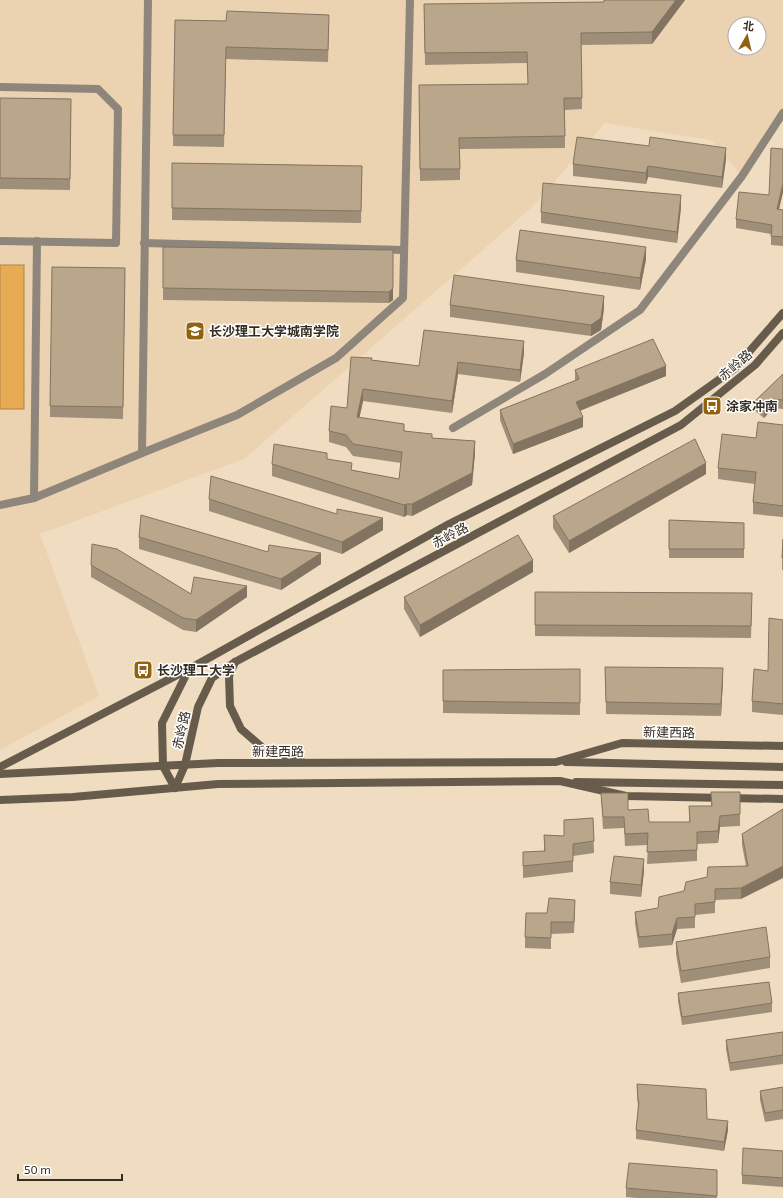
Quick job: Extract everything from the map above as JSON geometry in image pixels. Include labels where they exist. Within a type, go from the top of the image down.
[{"type":"main road","name":"赤岭路","points":[[0,767],[190,668],[449,524],[675,411],[734,369],[783,313]]},
{"type":"main road","name":"赤岭路","points":[[175,788],[185,765],[198,707],[212,678],[235,662],[681,425],[755,365],[783,333]]},
{"type":"main road","points":[[235,662],[229,676],[230,706],[241,729],[263,748],[308,763]]},
{"type":"main road","name":"赤岭路","points":[[162,766],[162,723],[190,668]]},
{"type":"main road","name":"新建西路","points":[[556,762],[622,743],[783,746]]},
{"type":"main road","name":"新建西路","points":[[0,774],[218,763],[556,762],[783,767]]},
{"type":"main road","points":[[162,766],[175,788]]},
{"type":"main road","points":[[560,781],[626,796],[783,799]]},
{"type":"main road","points":[[0,800],[74,797],[218,784],[560,781],[783,785]]},
{"type":"street","points":[[142,453],[148,0]]},
{"type":"street","points":[[0,505],[34,498],[237,415],[336,358],[403,298],[410,0]]},
{"type":"street","points":[[0,87],[98,89],[118,108],[116,243],[0,241]]},
{"type":"street","points":[[453,428],[545,374],[640,310],[742,176],[783,113]]},
{"type":"street","points":[[34,498],[37,241]]},
{"type":"street","points":[[144,243],[404,250]]},
{"type":"shaded area","name":"长沙理工大学城南学院","points":[[0,0],[783,0],[783,121],[742,176],[711,140],[605,123],[533,206],[244,459],[40,534],[99,696],[0,750]]},
{"type":"shaded area","points":[[0,265],[24,265],[24,409],[0,409]]},
{"type":"building","points":[[604,0],[676,0],[652,32],[581,33],[582,98],[564,98],[565,136],[459,138],[460,169],[420,169],[419,85],[528,84],[527,52],[425,53],[424,4],[604,2]]},
{"type":"building","points":[[227,11],[329,15],[328,50],[226,47],[224,135],[173,135],[175,20],[226,21]]},
{"type":"building","points":[[0,98],[71,99],[70,179],[0,178]]},
{"type":"building","points":[[577,137],[649,146],[650,137],[726,148],[722,177],[648,166],[646,173],[573,164]]},
{"type":"building","points":[[771,148],[783,149],[783,183],[777,209],[783,210],[783,237],[771,236],[772,225],[736,219],[739,192],[769,195]]},
{"type":"building","points":[[172,163],[362,166],[361,211],[172,208]]},
{"type":"building","points":[[543,183],[681,195],[677,232],[541,212]]},
{"type":"building","points":[[520,230],[646,247],[640,278],[516,260]]},
{"type":"building","points":[[163,247],[393,250],[393,288],[389,292],[163,288]]},
{"type":"building","points":[[52,267],[125,268],[123,407],[50,406]]},
{"type":"building","points":[[454,275],[604,296],[601,318],[591,325],[450,305]]},
{"type":"building","points":[[424,330],[524,341],[520,370],[458,362],[452,401],[363,389],[357,417],[404,424],[404,431],[432,434],[432,438],[475,441],[472,473],[412,504],[404,505],[272,464],[274,444],[327,453],[327,459],[352,463],[351,470],[399,479],[402,452],[353,444],[346,435],[329,431],[331,406],[347,408],[351,357],[372,358],[371,360],[419,366]]},
{"type":"building","points":[[653,339],[666,366],[576,402],[583,417],[513,444],[500,410],[579,379],[575,370]]},
{"type":"building","points":[[783,374],[783,400],[773,399],[764,409],[754,402]]},
{"type":"building","points":[[758,422],[783,425],[783,506],[753,502],[756,472],[718,468],[722,434],[756,438]]},
{"type":"building","points":[[695,439],[706,463],[569,541],[553,516]]},
{"type":"building","points":[[211,476],[337,514],[337,509],[383,518],[342,542],[209,499]]},
{"type":"building","points":[[141,515],[268,552],[269,545],[321,553],[281,579],[139,537]]},
{"type":"building","points":[[669,520],[744,523],[744,549],[669,549]]},
{"type":"building","points":[[518,535],[533,560],[420,625],[404,597]]},
{"type":"building","points":[[92,544],[117,549],[191,594],[194,577],[247,586],[196,620],[183,618],[91,565]]},
{"type":"building","points":[[535,592],[752,593],[751,626],[535,625]]},
{"type":"building","points":[[769,618],[783,620],[783,704],[752,701],[754,669],[768,671]]},
{"type":"building","points":[[605,667],[723,668],[721,704],[606,702]]},
{"type":"building","points":[[580,669],[580,703],[443,701],[443,670]]},
{"type":"building","points":[[711,792],[740,792],[740,814],[720,816],[718,831],[697,832],[697,850],[647,852],[648,833],[625,834],[624,817],[603,817],[601,793],[628,793],[628,810],[648,809],[649,822],[690,822],[689,806],[712,806]]},
{"type":"building","points":[[783,809],[783,866],[741,888],[715,889],[715,902],[695,904],[695,917],[677,918],[672,934],[639,937],[635,912],[658,908],[659,897],[684,891],[686,882],[707,877],[708,867],[748,866],[742,834]]},
{"type":"building","points":[[593,818],[594,841],[573,844],[573,861],[523,866],[523,852],[545,851],[544,835],[564,836],[564,820]]},
{"type":"building","points":[[614,856],[644,859],[641,885],[610,882]]},
{"type":"building","points":[[549,898],[575,900],[574,922],[551,922],[551,938],[525,937],[526,913],[547,913]]},
{"type":"building","points":[[766,927],[770,957],[681,971],[676,942]]},
{"type":"building","points":[[769,982],[772,1003],[682,1017],[678,993]]},
{"type":"building","points":[[783,1032],[783,1055],[730,1063],[726,1040]]},
{"type":"building","points":[[637,1084],[706,1089],[707,1119],[728,1121],[724,1142],[636,1130],[639,1101]]},
{"type":"building","points":[[783,1087],[783,1110],[765,1113],[760,1091]]},
{"type":"building","points":[[743,1148],[783,1151],[783,1178],[742,1175]]},
{"type":"building","points":[[629,1163],[717,1170],[717,1196],[626,1188]]},
{"type":"place","name":"长沙理工大学城南学院","points":[[195,331]]},
{"type":"place","name":"涂家冲南","points":[[712,406]]},
{"type":"place","name":"长沙理工大学","points":[[143,670]]}]
